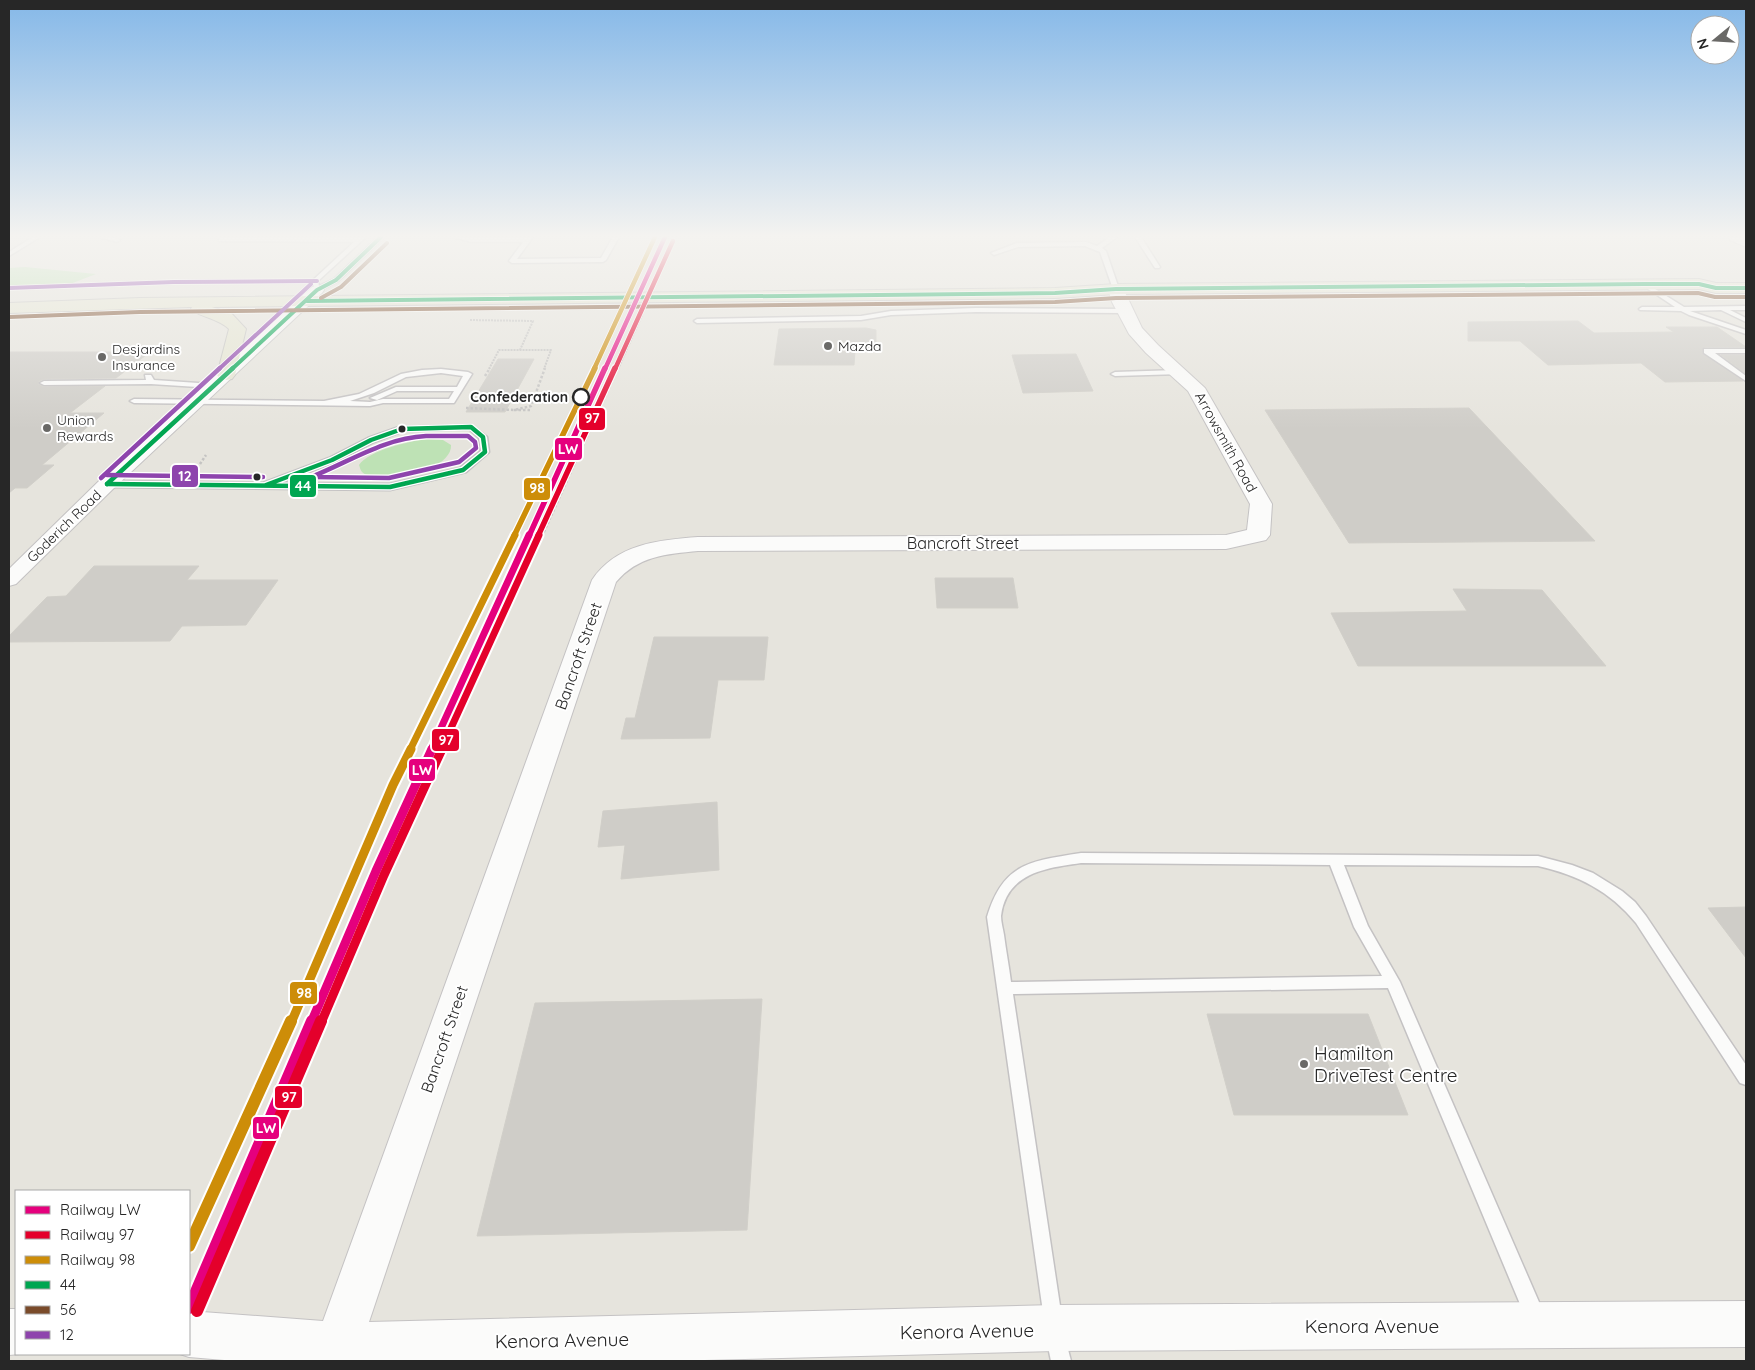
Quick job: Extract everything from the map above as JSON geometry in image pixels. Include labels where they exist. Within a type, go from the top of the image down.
[{"type":"main road","points":[[9,308],[184,301]]},
{"type":"main road","points":[[140,303],[203,310],[232,320],[238,329],[220,380]]},
{"type":"street","name":"Goderich Road","points":[[9,580],[107,484],[306,301]]},
{"type":"street","name":"Arrowsmith Road","points":[[1120,301],[1135,330],[1152,349],[1196,388],[1261,504],[1258,535]]},
{"type":"street","name":"Bancroft Street","points":[[335,1354],[604,580],[618,564],[638,554],[674,546],[698,544],[1226,542],[1258,535]]},
{"type":"street","name":"Kenora Avenue","points":[[190,1334],[335,1354],[1058,1345],[1538,1325],[1746,1324]]},
{"type":"lane","points":[[975,301],[976,310]]},
{"type":"lane","points":[[1670,301],[1691,314],[1746,332]]},
{"type":"lane","points":[[1642,309],[1746,308]]},
{"type":"lane","points":[[1722,309],[1746,320]]},
{"type":"lane","points":[[697,321],[862,318],[891,313],[976,310],[1124,311]]},
{"type":"lane","points":[[1746,351],[1707,351],[1746,379]]},
{"type":"lane","points":[[134,401],[319,404],[361,404],[383,401],[451,401],[468,374],[424,372],[397,378],[369,393],[347,400],[319,404]]},
{"type":"lane","points":[[1115,374],[1178,372]]},
{"type":"lane","points":[[44,384],[150,379],[165,384],[220,380]]},
{"type":"lane","points":[[361,404],[396,389],[460,389]]},
{"type":"lane","points":[[107,484],[390,487],[462,470],[485,452],[483,437],[471,427],[402,429],[371,440],[332,460],[266,485]]},
{"type":"lane","points":[[1058,1345],[994,918],[997,904],[1010,882],[1034,866],[1081,858],[1538,862],[1564,867],[1597,880],[1630,905],[1643,920],[1650,935],[1746,1078]]},
{"type":"lane","points":[[1335,860],[1361,927],[1392,982],[1538,1325]]},
{"type":"lane","points":[[1004,988],[1392,982]]},
{"type":"path","points":[[603,401],[640,319]]},
{"type":"path","points":[[462,320],[533,321],[520,350]]},
{"type":"path","points":[[481,383],[499,350],[551,350],[531,406],[514,410],[530,410]]},
{"type":"path","points":[[467,408],[472,400]]},
{"type":"path","points":[[471,692],[596,416]]},
{"type":"path","points":[[200,464],[206,455]]},
{"type":"green space","points":[[428,439],[443,440],[451,445],[448,454],[440,462],[428,469],[414,474],[383,478],[371,476],[361,470],[359,465],[371,455],[401,444]]},
{"type":"building","points":[[1578,321],[1594,333],[1674,332],[1666,327],[1717,327],[1746,347],[1704,347],[1702,353],[1743,381],[1665,382],[1641,363],[1548,365],[1520,341],[1468,341],[1468,322]]},
{"type":"building","points":[[866,328],[876,330],[876,351],[855,351],[854,365],[774,365],[779,329]]},
{"type":"building","points":[[9,352],[150,352],[116,378],[44,379],[39,381],[38,384],[44,387],[105,386],[70,413],[104,413],[42,465],[54,465],[27,488],[15,488],[9,493]]},
{"type":"building","points":[[1076,354],[1093,391],[1023,393],[1012,355]]},
{"type":"building","points":[[1721,355],[1746,355],[1746,374]]},
{"type":"building","points":[[498,359],[534,359],[505,412],[466,412]]},
{"type":"building","points":[[1469,408],[1595,541],[1349,543],[1265,410]]},
{"type":"building","points":[[94,566],[199,566],[187,580],[278,580],[246,625],[182,626],[170,641],[9,642],[9,636],[47,597],[66,596]]},
{"type":"building","points":[[935,578],[1013,578],[1018,608],[937,608]]},
{"type":"building","points":[[1453,589],[1542,590],[1606,666],[1358,666],[1331,613],[1467,611]]},
{"type":"building","points":[[654,637],[768,637],[764,680],[718,680],[710,738],[621,739],[626,718],[635,718]]},
{"type":"building","points":[[717,802],[719,870],[621,879],[625,845],[598,847],[603,811]]},
{"type":"building","points":[[1746,907],[1746,958],[1708,908]]},
{"type":"building","points":[[762,999],[747,1230],[477,1236],[535,1003]]},
{"type":"building","name":"Hamilton DriveTest Centre","points":[[1207,1014],[1368,1014],[1408,1115],[1234,1115]]},
{"type":"rail line","name":"98","points":[[190,1244],[289,1027],[393,785],[571,419],[625,301]]},
{"type":"rail line","name":"LW","points":[[190,1306],[376,871],[636,301]]},
{"type":"rail line","name":"97","points":[[197,1311],[384,875],[646,301]]},
{"type":"transit line","name":"12","points":[[101,478],[293,301]]},
{"type":"transit line","name":"44","points":[[107,484],[305,301]]},
{"type":"transit line","name":"44","points":[[307,301],[313,301]]},
{"type":"transit line","name":"56","points":[[9,317],[140,312],[1071,301]]},
{"type":"transit line","name":"44","points":[[107,484],[390,487],[463,470],[485,452],[483,437],[471,427],[402,429],[371,440],[332,460],[266,485]]},
{"type":"transit line","name":"12","points":[[468,436],[475,442],[476,448],[459,462],[389,478],[311,477],[367,451],[403,438],[468,436]]},
{"type":"transit line","name":"12","points":[[107,475],[263,477]]},
{"type":"place","name":"Mazda","points":[[828,346]]},
{"type":"place","name":"Desjardins Insurance","points":[[102,357]]},
{"type":"place","name":"Confederation","points":[[581,397]]},
{"type":"place","name":"Union Rewards","points":[[47,428]]},
{"type":"place","name":"Hamilton DriveTest Centre","points":[[1304,1064]]}]
